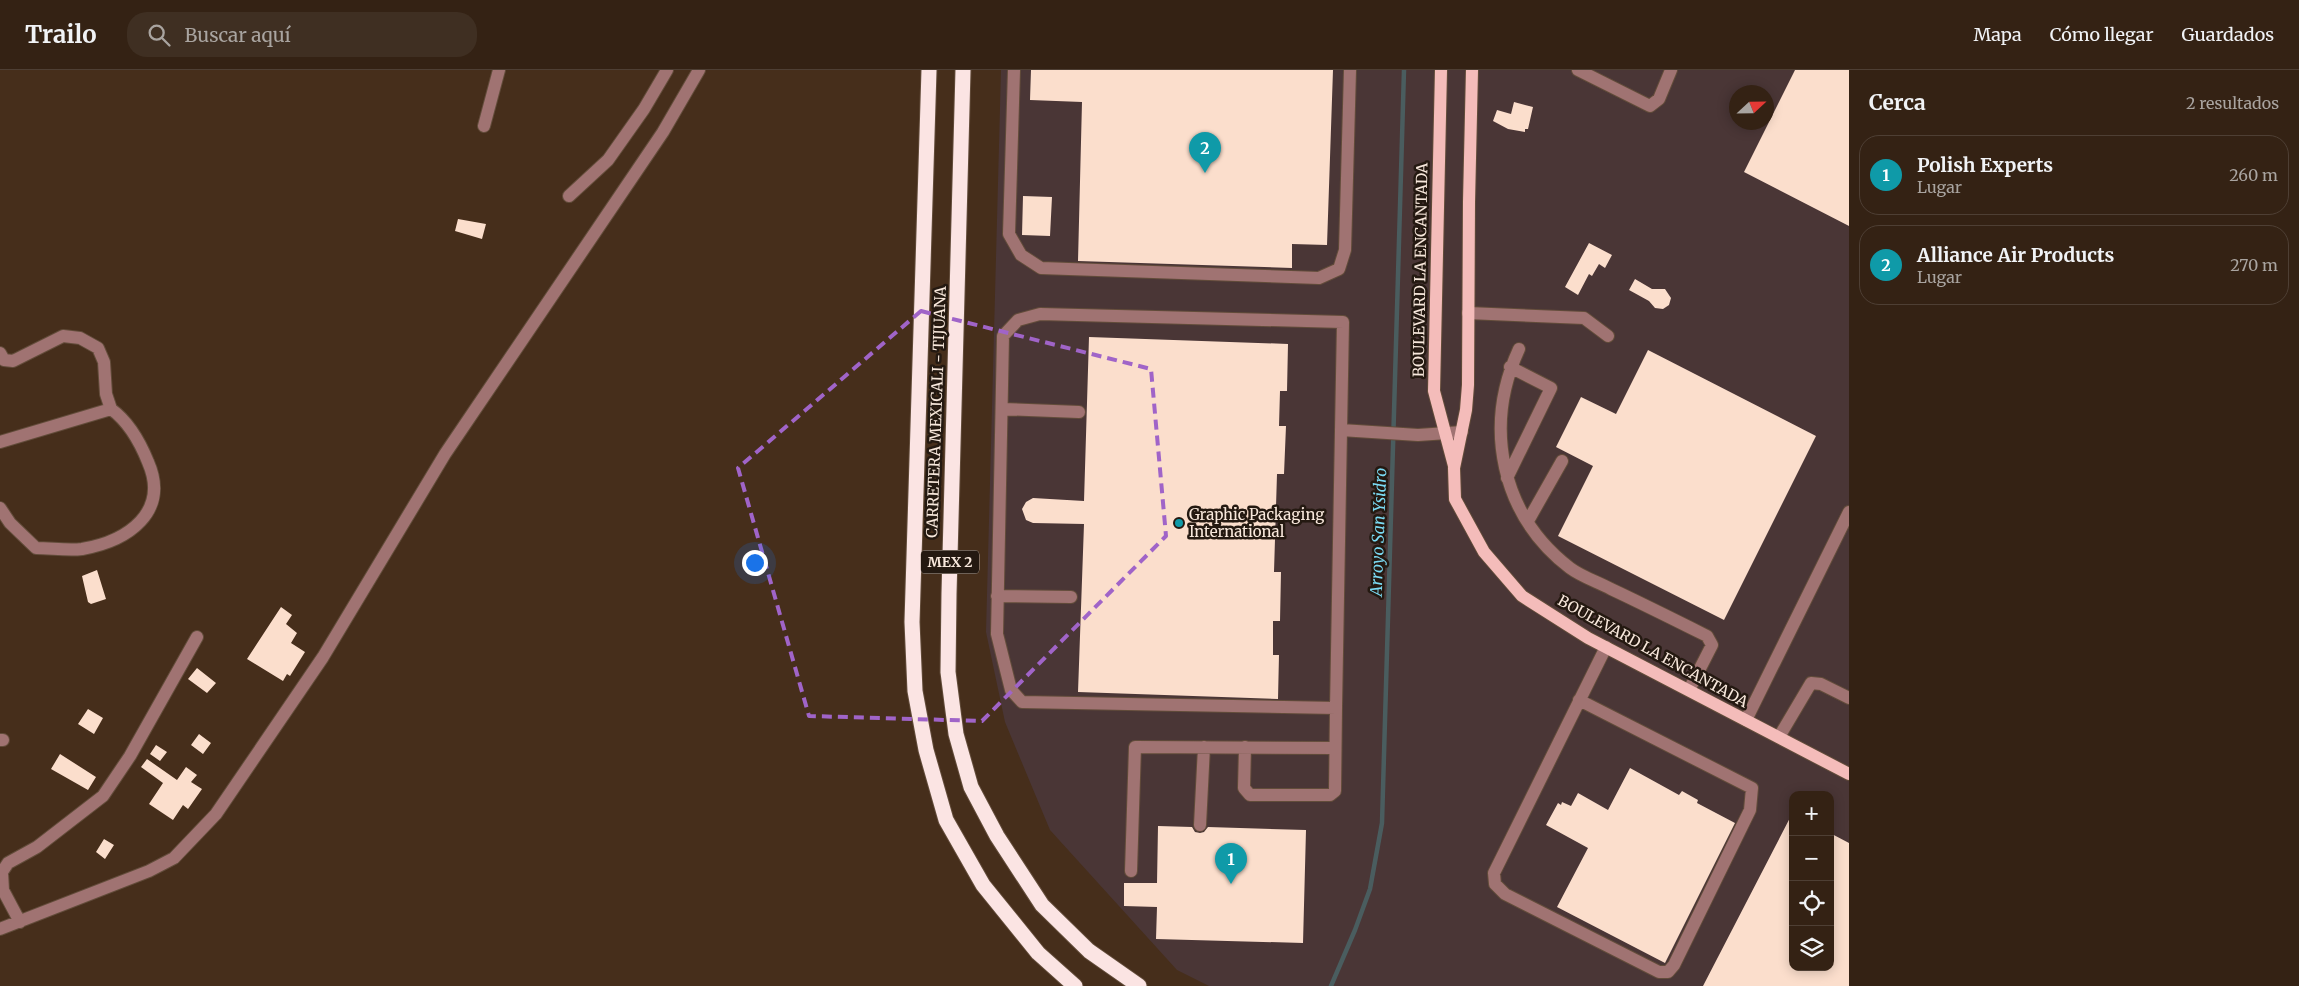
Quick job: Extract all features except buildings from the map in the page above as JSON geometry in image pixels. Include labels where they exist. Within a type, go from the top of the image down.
[{"type":"highway","name":"CARRETERA MEXICALI - TIJUANA","points":[[929,70],[912,622],[915,690],[926,750],[946,820],[983,886],[1038,953],[1075,986]]},
{"type":"highway","name":"CARRETERA MEXICALI - TIJUANA","points":[[963,70],[948,672],[956,734],[971,787],[997,836],[1042,905],[1089,951],[1140,986]]},
{"type":"main road","name":"BOULEVARD LA ENCANTADA","points":[[1440,70],[1434,391],[1454,468],[1455,499],[1484,552],[1522,596],[1606,647],[1849,774]]},
{"type":"main road","name":"BOULEVARD LA ENCANTADA","points":[[1454,468],[1462,432],[1468,385],[1472,70]]},
{"type":"street","points":[[484,126],[499,70]]},
{"type":"street","points":[[569,196],[608,160],[644,109],[667,70]]},
{"type":"street","points":[[0,929],[149,872],[174,858],[216,814],[323,657],[445,454],[663,132],[700,70]]},
{"type":"street","points":[[1014,70],[1009,234],[1021,255],[1041,268],[1319,278],[1339,268],[1345,250],[1350,70]]},
{"type":"street","points":[[1578,70],[1650,106],[1659,99],[1671,70]]},
{"type":"street","points":[[1468,313],[1584,318],[1608,336]]},
{"type":"street","points":[[1245,748],[1244,788],[1250,795],[1323,797],[1335,791],[1343,322],[1040,314],[1018,320],[1004,336],[996,634],[1011,690],[1022,702],[1336,708]]},
{"type":"street","points":[[0,353],[4,360],[13,362],[63,336],[80,338],[98,348],[104,362],[106,394],[112,409],[125,420],[146,456],[155,477],[154,501],[140,522],[129,533],[107,543],[80,549],[36,548],[10,523],[0,508]]},
{"type":"street","points":[[1518,349],[1510,367],[1502,398],[1501,448],[1507,478],[1516,500],[1542,542],[1572,569],[1707,636],[1712,644],[1689,690]]},
{"type":"street","points":[[1507,478],[1551,388],[1510,367]]},
{"type":"street","points":[[0,442],[112,409]]},
{"type":"street","points":[[1002,409],[1079,412]]},
{"type":"street","points":[[1341,430],[1418,435],[1462,432]]},
{"type":"street","points":[[1528,521],[1562,461]]},
{"type":"street","points":[[1746,720],[1849,512]]},
{"type":"street","points":[[997,596],[1071,597]]},
{"type":"street","points":[[20,922],[3,890],[2,872],[8,862],[37,847],[102,796],[130,756],[197,638]]},
{"type":"street","points":[[1580,700],[1752,788],[1750,810],[1674,965],[1668,972],[1659,972],[1513,899],[1504,894],[1495,884],[1494,873],[1606,647]]},
{"type":"street","points":[[1779,737],[1811,683],[1821,684],[1849,698]]},
{"type":"street","points":[[1131,870],[1135,747],[1335,748]]},
{"type":"street","points":[[1200,825],[1204,747]]},
{"type":"highlighted area","points":[[921,311],[1151,369],[1166,536],[982,721],[809,716],[738,468]]},
{"type":"shaded area","points":[[1001,70],[1849,70],[1849,986],[1209,986],[1177,970],[1050,830],[1005,722],[986,632]]},
{"type":"waterway","name":"Arroyo San Ysidro","points":[[1331,986],[1370,889],[1382,823],[1404,70]]},
{"type":"place","name":"Alliance Air Products","points":[[1205,173]]},
{"type":"place","name":"Graphic Packaging International","points":[[1179,523]]},
{"type":"place","name":"Polish Experts","points":[[1231,884]]}]
